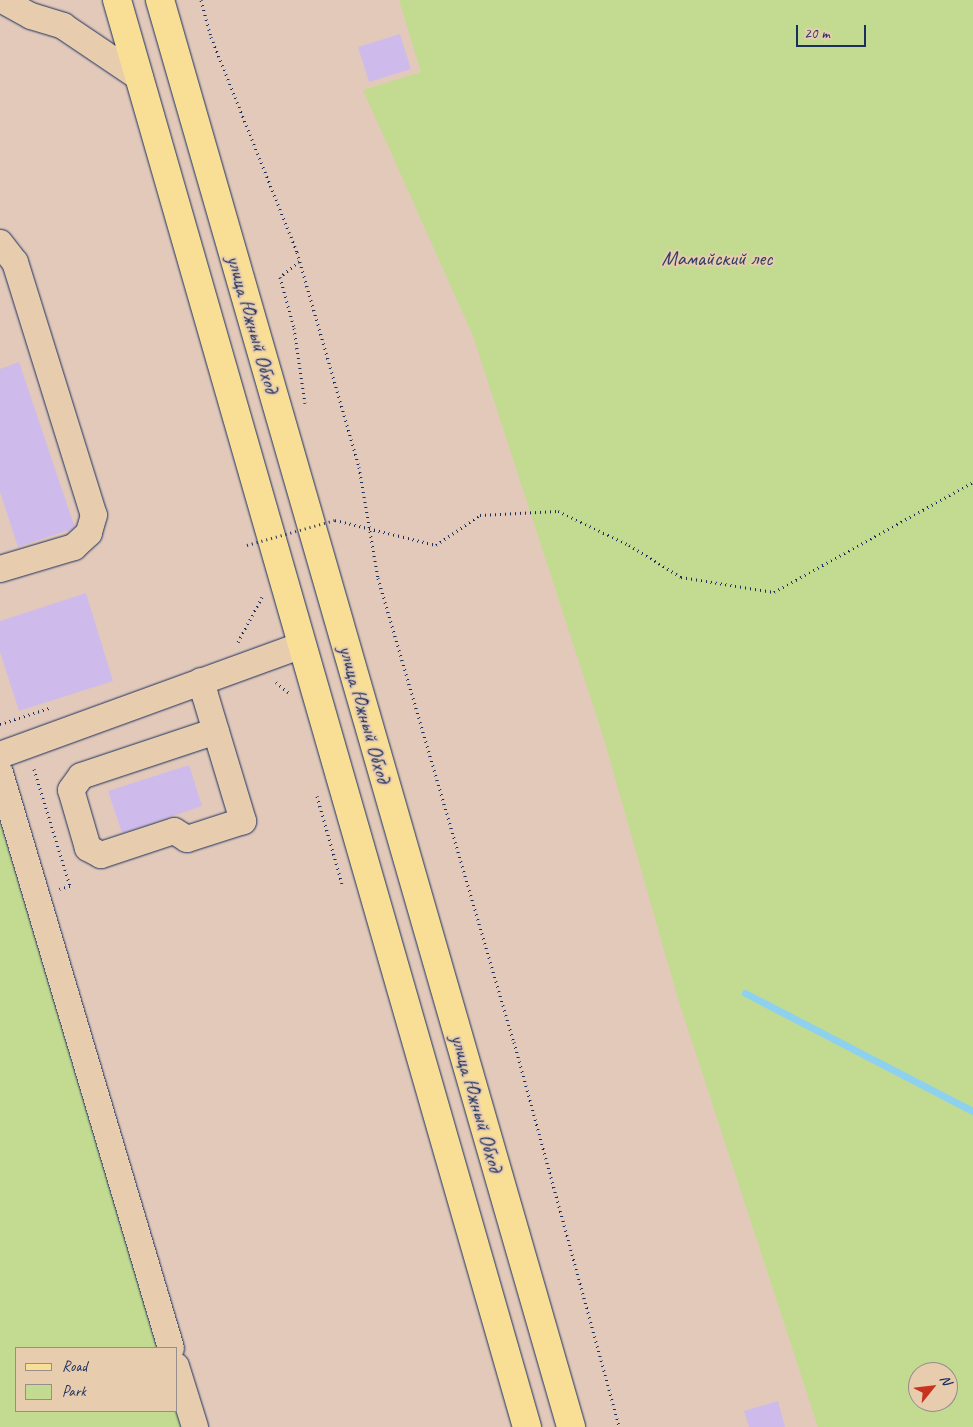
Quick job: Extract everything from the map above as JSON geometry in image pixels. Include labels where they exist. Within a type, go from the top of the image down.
[{"type":"main road","name":"улица Южный Обход","points":[[117,0],[527,1427]]},
{"type":"main road","name":"улица Южный Обход","points":[[160,0],[571,1427]]},
{"type":"lane","points":[[2,0],[31,16],[63,26],[140,78]]},
{"type":"lane","points":[[0,243],[15,262],[94,515],[89,533],[74,546],[0,569]]},
{"type":"lane","points":[[0,755],[302,645]]},
{"type":"lane","points":[[201,681],[243,821],[187,839],[174,831],[101,855],[88,848],[71,790],[81,776],[216,732]]},
{"type":"lane","points":[[0,773],[171,1347]]},
{"type":"lane","points":[[178,1372],[195,1427]]},
{"type":"path","points":[[201,0],[211,37],[299,261],[359,467],[378,578],[514,1042],[620,1427]]},
{"type":"path","points":[[299,261],[280,277],[294,328],[306,411]]},
{"type":"path","points":[[247,545],[335,520],[436,545],[480,515],[558,511],[629,546],[681,577],[774,592],[973,482]]},
{"type":"path","points":[[233,648],[247,630],[262,595]]},
{"type":"path","points":[[0,724],[56,706]]},
{"type":"green space","name":"Мамайский лес","points":[[399,0],[973,0],[973,1427],[818,1427],[678,999],[603,736],[473,336],[363,90],[421,72]]},
{"type":"green space","points":[[0,821],[158,1347],[15,1347],[15,1412],[176,1412],[182,1427],[0,1427]]},
{"type":"building","points":[[400,34],[411,69],[369,82],[358,47]]},
{"type":"building","points":[[19,362],[75,528],[18,547],[0,492],[0,369]]},
{"type":"building","points":[[86,593],[113,681],[19,711],[0,652],[0,621]]},
{"type":"building","points":[[189,765],[202,806],[122,833],[108,791]]},
{"type":"building","points":[[778,1401],[785,1427],[749,1427],[744,1411]]},
{"type":"waterway","points":[[745,993],[973,1111]]}]
